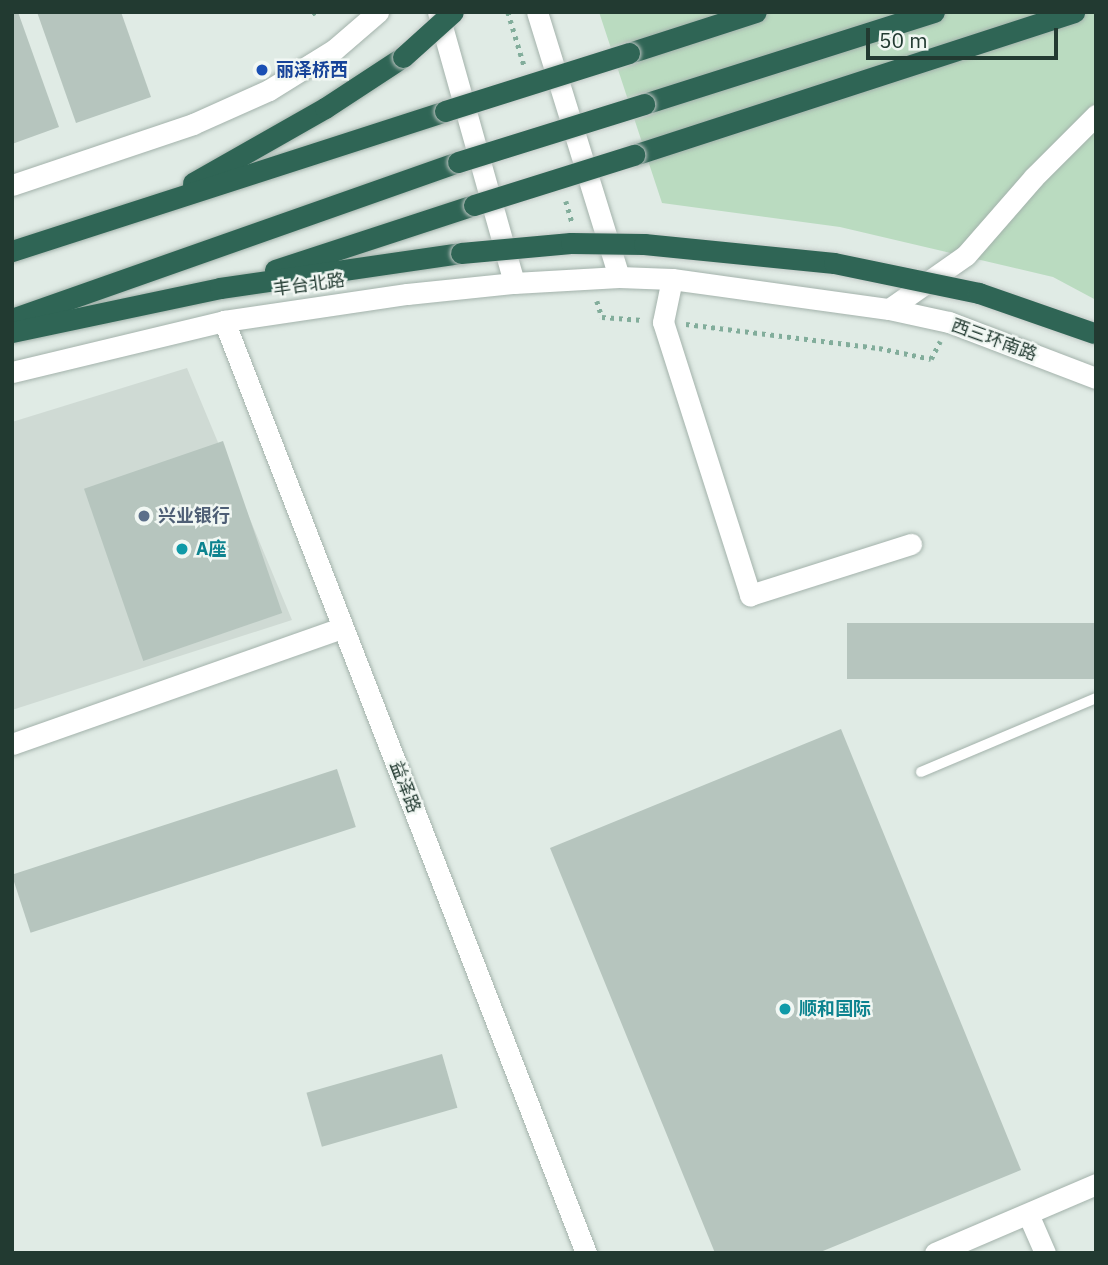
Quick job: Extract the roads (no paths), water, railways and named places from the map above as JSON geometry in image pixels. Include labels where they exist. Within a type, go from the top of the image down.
[{"type":"highway","points":[[155,205],[325,108],[403,57],[453,12]]},
{"type":"highway","points":[[12,251],[756,12]]},
{"type":"highway","points":[[12,320],[458,162],[934,12]]},
{"type":"highway","points":[[220,289],[1074,12]]},
{"type":"highway","points":[[12,332],[220,289],[461,253],[571,243],[644,244],[834,262],[979,293],[1095,333]]},
{"type":"street","points":[[12,185],[193,124],[269,90],[335,49],[378,12]]},
{"type":"street","points":[[438,12],[514,283]]},
{"type":"street","points":[[537,13],[619,277]]},
{"type":"street","points":[[889,309],[966,255],[1034,177],[1096,115]]},
{"type":"street","name":"丰台北路","points":[[12,372],[224,321],[407,294],[514,283],[619,277],[672,279]]},
{"type":"street","points":[[672,279],[663,322],[750,595],[911,544]]},
{"type":"street","name":"西三环南路","points":[[672,279],[889,309],[948,322],[1096,378]]},
{"type":"street","name":"益泽路","points":[[224,321],[586,1253]]},
{"type":"street","points":[[12,744],[342,628]]},
{"type":"street","points":[[935,1253],[1096,1184]]},
{"type":"street","points":[[1028,1214],[1045,1253]]},
{"type":"lane","points":[[921,772],[1096,698]]},
{"type":"place","name":"丽泽桥西","points":[[262,70]]},
{"type":"place","name":"兴业银行","points":[[144,516]]},
{"type":"place","name":"A座","points":[[182,549]]},
{"type":"place","name":"顺和国际","points":[[785,1009]]}]
